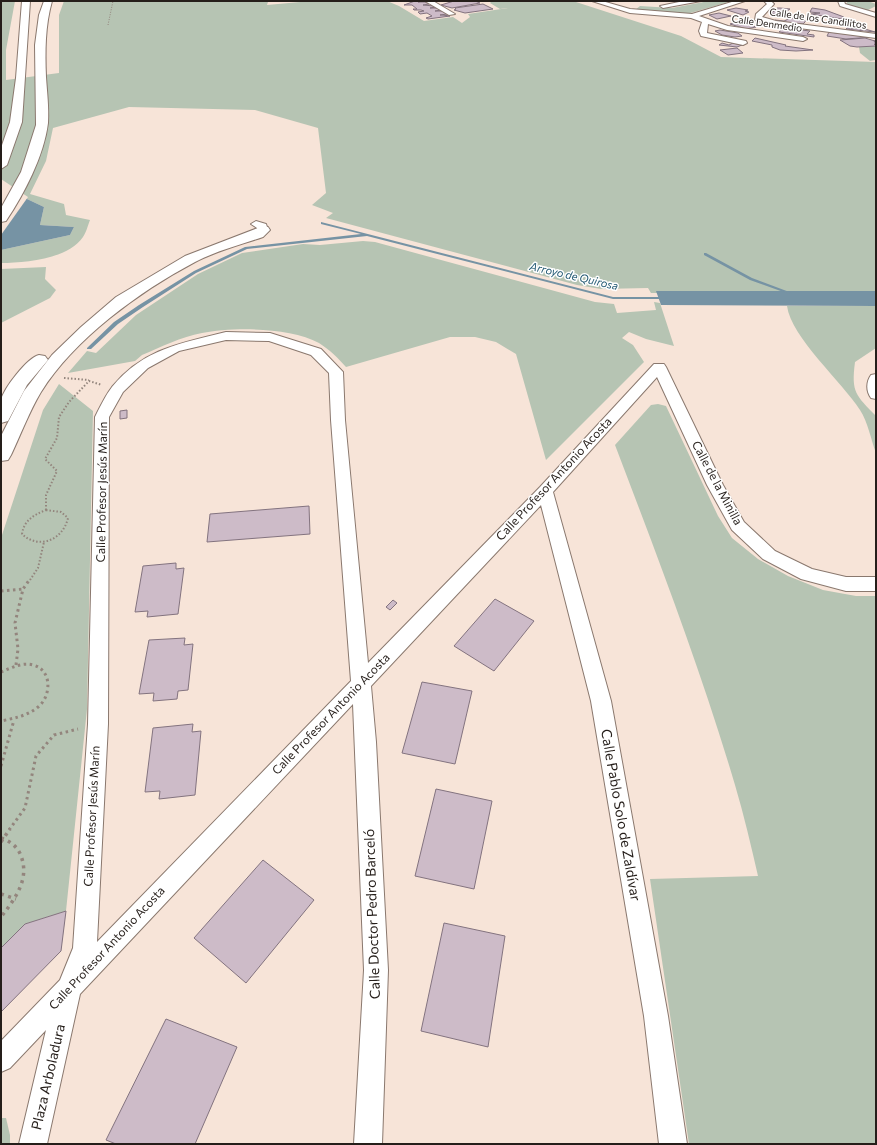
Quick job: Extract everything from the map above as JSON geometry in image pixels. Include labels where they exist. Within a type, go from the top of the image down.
[{"type":"main road","points":[[1,165],[16,122],[21,78],[26,1]]},
{"type":"main road","points":[[1,218],[17,195],[32,163],[42,122],[40,76],[42,36],[45,9],[48,1]]},
{"type":"main road","points":[[1,417],[19,384],[45,353],[72,326],[110,296],[182,253],[244,226],[259,227],[258,234],[216,248],[184,263],[122,300],[87,330],[58,359],[33,391],[1,455]]},
{"type":"street","points":[[428,1],[451,14]]},
{"type":"street","points":[[595,1],[630,11],[692,16],[742,1]]},
{"type":"street","points":[[611,1],[665,6],[698,1]]},
{"type":"street","name":"Calle de los Candilitos","points":[[767,1],[771,4],[758,15],[758,18],[762,20],[776,24],[876,36]]},
{"type":"street","points":[[841,1],[842,5],[876,15]]},
{"type":"street","name":"Calle Denmedio","points":[[692,16],[727,28],[750,33],[810,39]]},
{"type":"street","points":[[706,20],[703,31],[704,34],[748,43]]},
{"type":"street","name":"Calle Profesor Jesús Marín","points":[[70,986],[85,948],[98,724],[102,417],[117,390],[143,365],[175,348],[226,336],[270,337],[316,352],[336,372],[338,420],[360,685]]},
{"type":"street","name":"Calle Profesor Antonio Acosta","points":[[1,1059],[545,491],[659,367]]},
{"type":"street","name":"Calle de la Minilla","points":[[659,367],[715,485],[738,526],[769,555],[807,574],[846,584],[876,584]]},
{"type":"street","points":[[876,378],[874,387],[876,395]]},
{"type":"street","name":"Calle Pablo Solo de Zaldívar","points":[[545,491],[601,701],[656,1016],[673,1144]]},
{"type":"street","name":"Calle Doctor Pedro Barceló","points":[[360,685],[366,742],[376,970],[368,1144]]},
{"type":"street","name":"Plaza Arboladura","points":[[33,1144],[55,1044],[70,986]]},
{"type":"path","points":[[108,25],[113,1]]},
{"type":"path","points":[[61,378],[89,380],[117,390]]},
{"type":"path","points":[[46,510],[46,495],[57,471],[45,459],[57,438],[59,417],[69,402],[89,380]]},
{"type":"path","points":[[46,510],[56,510],[64,513],[68,518],[68,525],[63,532],[55,538],[44,542],[34,542],[26,539],[22,534],[22,527],[27,520],[35,514],[46,510]]},
{"type":"path","points":[[16,665],[18,649],[15,623],[23,589],[38,568],[44,542]]},
{"type":"path","points":[[1,592],[23,589]]},
{"type":"path","points":[[1,672],[16,665],[29,664],[40,667],[48,674],[50,684],[47,695],[40,706],[28,714],[14,720],[1,721]]},
{"type":"path","points":[[1,766],[14,720]]},
{"type":"path","points":[[1,917],[16,898],[24,879],[24,861],[17,847],[2,839],[18,820],[25,808],[36,756],[54,735],[98,724]]},
{"type":"path","points":[[1,894],[16,898]]},
{"type":"green space","points":[[1,1],[15,1],[6,50],[6,80],[59,73],[59,15],[64,1],[272,1],[268,2],[267,5],[311,1],[387,1],[399,6],[424,21],[453,17],[462,23],[470,17],[468,14],[508,8],[500,9],[490,3],[491,2],[577,1],[576,2],[681,36],[721,57],[876,62],[876,291],[657,291],[657,293],[651,293],[648,288],[601,289],[577,285],[326,218],[333,213],[312,205],[326,193],[318,128],[255,110],[129,107],[53,128],[46,161],[30,194],[64,204],[66,215],[90,220],[86,231],[83,237],[76,244],[57,255],[34,261],[1,263],[1,250],[70,235],[74,227],[40,225],[44,207],[27,199],[1,181]]},
{"type":"green space","points":[[709,1],[732,1],[687,14],[635,10],[640,6],[672,8]]},
{"type":"green space","points":[[848,1],[868,1],[876,4],[876,6],[866,11],[846,4]]},
{"type":"green space","points":[[876,46],[876,60],[870,61],[860,53],[859,47]]},
{"type":"green space","points":[[363,241],[375,242],[595,302],[614,304],[617,313],[656,310],[654,302],[660,303],[674,346],[646,339],[629,332],[622,338],[633,345],[644,362],[546,460],[516,354],[496,342],[475,337],[450,337],[346,367],[334,354],[319,343],[293,334],[277,331],[245,329],[215,331],[194,335],[179,340],[142,355],[135,361],[68,373],[87,351],[96,353],[136,315],[198,274],[242,253],[303,244],[320,245]]},
{"type":"green space","points":[[46,267],[45,279],[56,290],[50,298],[1,323],[1,269]]},
{"type":"green space","points":[[787,306],[876,306],[876,348],[855,362],[854,381],[856,393],[876,416],[876,453],[867,425],[860,410],[807,345],[791,318]]},
{"type":"green space","points":[[59,384],[93,411],[87,709],[66,911],[25,924],[1,948],[1,538],[43,410]]},
{"type":"green space","points":[[658,404],[666,406],[718,516],[732,538],[758,559],[788,576],[823,590],[856,596],[876,596],[876,1144],[689,1144],[650,879],[758,876],[738,796],[708,699],[663,572],[615,445],[651,405]]},
{"type":"green space","points":[[1,1118],[6,1118],[10,1135],[10,1144],[1,1144]]},
{"type":"water","points":[[1,181],[27,199],[44,207],[40,225],[74,227],[70,235],[1,250]]},
{"type":"water","points":[[656,291],[876,291],[876,306],[661,305]]},
{"type":"pier","points":[[1,179],[28,197],[1,235]]},
{"type":"building","points":[[415,1],[423,1],[418,2],[425,2],[429,4],[423,5],[434,6],[436,7],[430,8],[437,8],[441,10],[435,11],[443,11],[447,14],[440,15],[450,16],[428,19],[426,18],[432,16],[427,13],[420,14],[418,12],[424,11],[414,10],[413,9],[417,9],[412,5],[404,5]]},
{"type":"building","points":[[454,1],[475,1],[480,3],[452,8],[441,5]]},
{"type":"building","points":[[483,4],[493,9],[465,13],[454,10],[456,9],[455,8]]},
{"type":"building","points":[[736,8],[748,10],[745,11],[749,12],[743,15],[727,10]]},
{"type":"building","points":[[777,8],[790,9],[781,15],[770,13],[777,10]]},
{"type":"building","points":[[812,8],[825,10],[844,17],[842,19],[811,14],[820,13],[810,12]]},
{"type":"building","points":[[719,13],[731,16],[717,19],[709,15]]},
{"type":"building","points":[[791,18],[806,21],[803,24],[774,22],[775,20],[784,21]]},
{"type":"building","points":[[742,22],[756,27],[746,29],[730,24]]},
{"type":"building","points":[[784,28],[810,31],[807,34],[814,35],[814,37],[779,32]]},
{"type":"building","points":[[846,29],[865,29],[875,32]]},
{"type":"building","points":[[720,30],[738,33],[742,36],[735,37],[722,35],[715,31]]},
{"type":"building","points":[[829,32],[873,37],[846,39],[827,36]]},
{"type":"building","points":[[755,38],[786,45],[785,46],[813,50],[780,50],[772,47],[772,45],[752,41]]},
{"type":"building","points":[[865,38],[875,41],[876,44],[874,44],[876,46],[850,46],[840,40]]},
{"type":"building","points":[[722,43],[729,45],[733,43],[742,45],[737,47],[719,45]]},
{"type":"building","points":[[737,48],[743,53],[728,55],[720,50]]},
{"type":"building","points":[[127,410],[127,418],[120,419],[120,411]]},
{"type":"building","points":[[309,506],[310,534],[207,542],[210,514]]},
{"type":"building","points":[[176,563],[176,569],[184,568],[178,614],[147,617],[148,611],[135,612],[143,566]]},
{"type":"building","points":[[495,599],[534,621],[494,671],[454,646]]},
{"type":"building","points":[[393,600],[397,603],[390,610],[386,607]]},
{"type":"building","points":[[185,638],[184,645],[193,644],[188,690],[178,691],[177,699],[153,701],[154,693],[139,694],[149,640]]},
{"type":"building","points":[[422,682],[472,691],[455,764],[402,753]]},
{"type":"building","points":[[193,724],[192,732],[201,731],[195,795],[159,799],[160,791],[145,792],[153,728]]},
{"type":"building","points":[[436,789],[492,801],[474,889],[415,876]]},
{"type":"building","points":[[263,860],[314,900],[246,983],[194,938]]},
{"type":"building","points":[[66,911],[61,951],[1,1012],[1,948],[25,924]]},
{"type":"building","points":[[444,923],[505,936],[488,1047],[421,1031]]},
{"type":"building","points":[[166,1019],[237,1047],[195,1144],[116,1144],[106,1140]]},
{"type":"waterway","name":"Arroyo de Quirosa","points":[[322,223],[613,298],[665,298]]},
{"type":"waterway","points":[[89,348],[116,323],[141,306],[195,272],[246,248],[366,235]]},
{"type":"waterway","points":[[705,254],[751,279],[790,293]]}]
